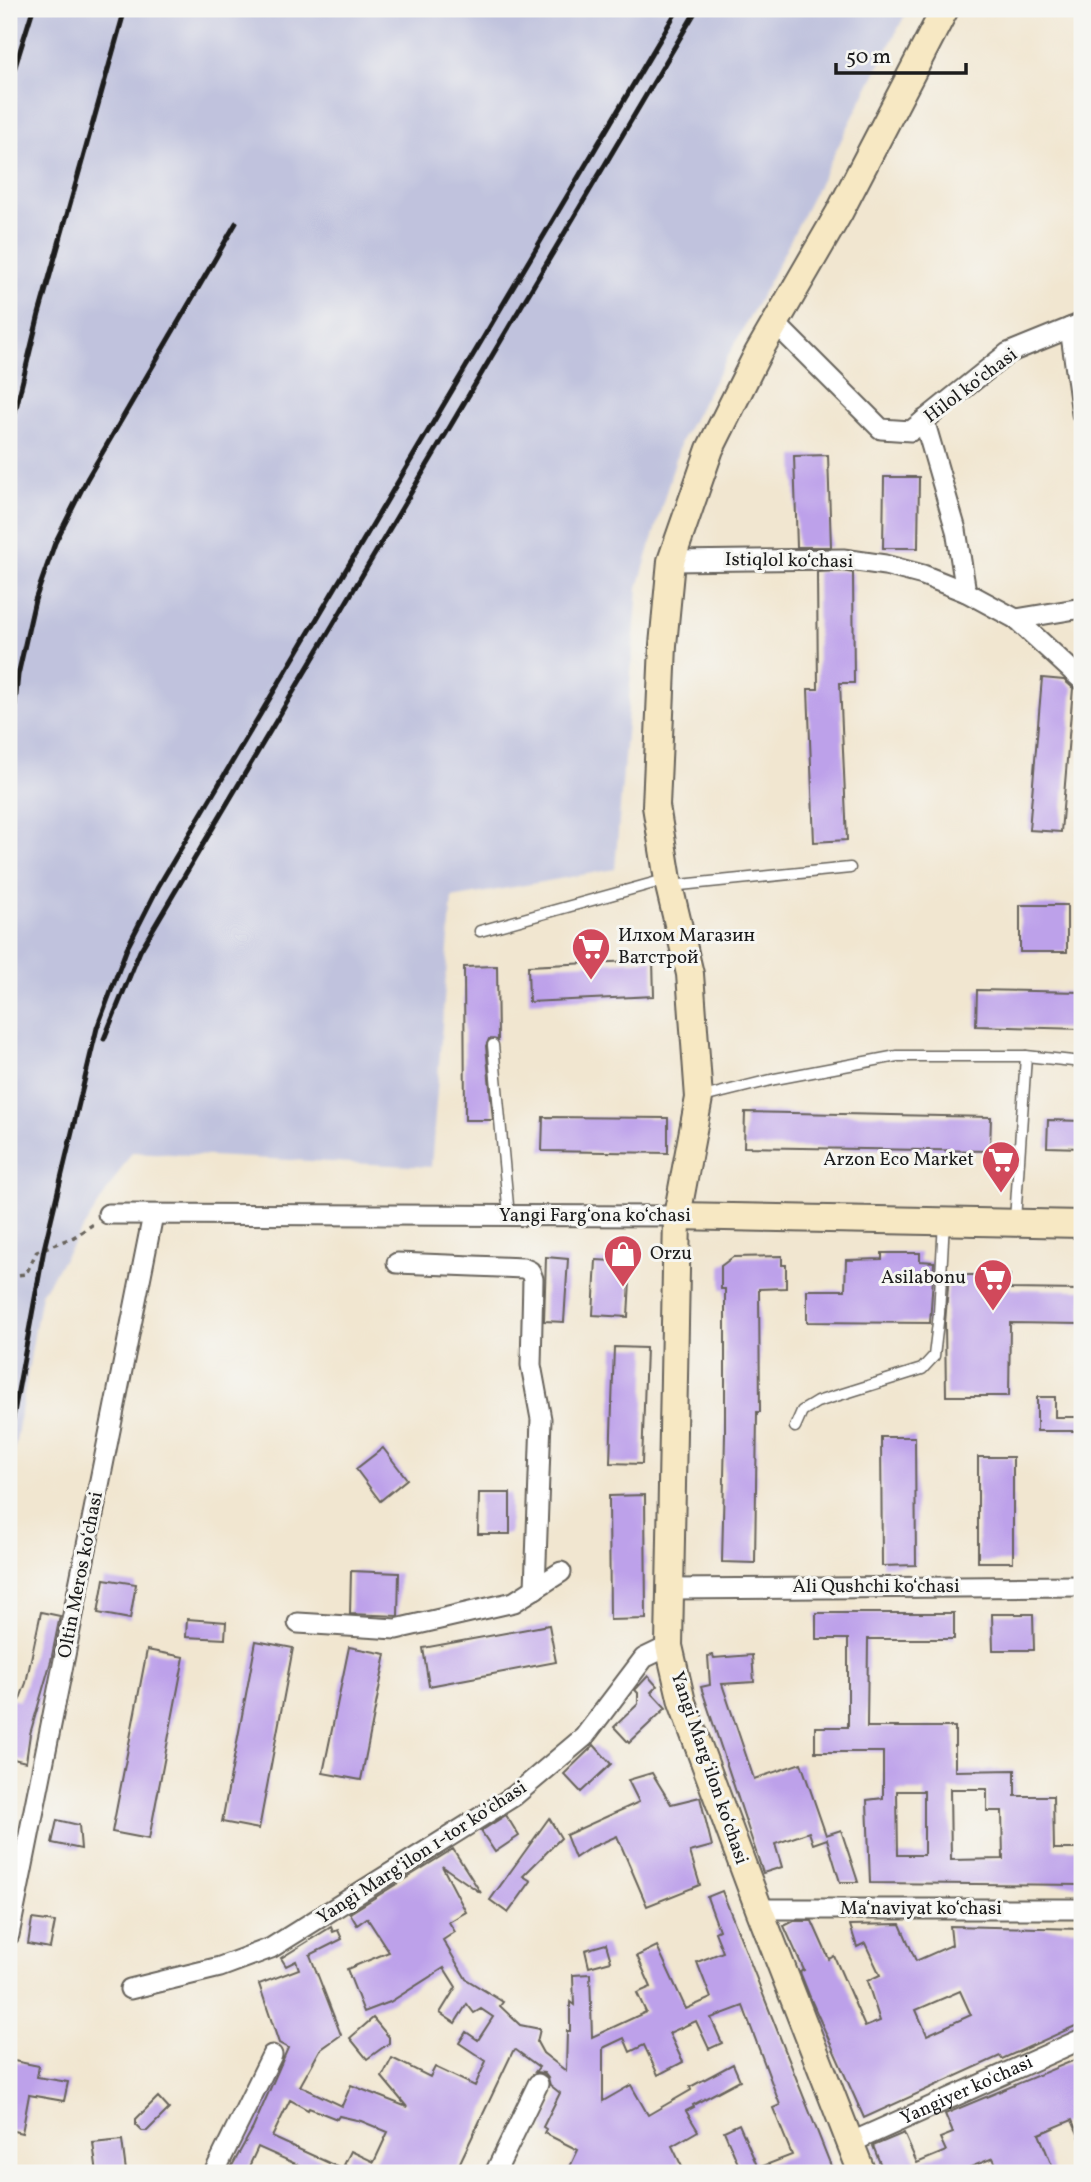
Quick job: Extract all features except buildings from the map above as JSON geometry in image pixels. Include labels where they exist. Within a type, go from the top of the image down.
[{"type":"main road","name":"Yangi Margʻilon koʻchasi","points":[[862,2173],[682,1702],[669,1646],[677,1216],[699,1098],[691,974],[669,882],[656,806],[663,645],[671,561],[710,449],[775,323],[839,213],[945,9]]},
{"type":"main road","name":"Yangi Fargʻona koʻchasi","points":[[677,1216],[1082,1223]]},
{"type":"street","name":"Hilol koʻchasi","points":[[775,323],[881,429],[911,431],[1008,353],[1076,325]]},
{"type":"street","points":[[1076,325],[1082,414]]},
{"type":"street","points":[[924,421],[956,530],[966,592]]},
{"type":"street","name":"Istiqlol koʻchasi","points":[[671,561],[843,559],[885,565],[923,575],[966,592],[1016,619],[1082,680]]},
{"type":"street","points":[[1016,619],[1082,608]]},
{"type":"street","name":"Yangi Fargʻona koʻchasi","points":[[108,1214],[677,1216]]},
{"type":"street","name":"Oltin Meros koʻchasi","points":[[9,1935],[153,1215]]},
{"type":"street","points":[[397,1263],[523,1268],[530,1271],[533,1279],[531,1365],[541,1419],[535,1588]]},
{"type":"street","points":[[298,1623],[396,1629],[513,1602],[561,1572]]},
{"type":"street","name":"Ali Qushchi koʻchasi","points":[[670,1589],[1082,1586]]},
{"type":"street","name":"Yangi Margʻilon 1-tor koʼchasi","points":[[130,1989],[219,1967],[271,1948],[514,1796],[584,1737],[644,1658],[669,1646]]},
{"type":"street","name":"Maʻnaviyat koʻchasi","points":[[759,1909],[1082,1909]]},
{"type":"street","name":"Yangiyer ko'chasi","points":[[850,2143],[1082,2039]]},
{"type":"street","points":[[214,2173],[272,2055]]},
{"type":"street","points":[[495,2173],[538,2084]]},
{"type":"lane","points":[[480,931],[669,882],[850,868]]},
{"type":"lane","points":[[493,1045],[509,1216]]},
{"type":"lane","points":[[699,1098],[775,1079],[897,1056],[1026,1056],[1082,1062]]},
{"type":"lane","points":[[1015,1222],[1026,1056]]},
{"type":"lane","points":[[795,1427],[802,1411],[817,1402],[922,1368],[934,1356],[944,1221]]},
{"type":"path","points":[[9,1276],[26,1274],[37,1251],[74,1237],[108,1214]]},
{"type":"shaded area","points":[[9,9],[908,9],[770,280],[681,441],[638,588],[615,869],[452,898],[431,1167],[132,1152],[41,1294],[9,1482]]},
{"type":"railway","points":[[9,86],[33,9]]},
{"type":"railway","points":[[9,437],[39,314],[125,9]]},
{"type":"railway","points":[[9,1440],[44,1249],[97,1028],[127,948],[158,887],[678,9]]},
{"type":"railway","points":[[104,1039],[140,951],[697,9]]},
{"type":"railway","points":[[9,764],[18,675],[35,600],[55,543],[87,479],[236,223]]},
{"type":"railway","points":[[9,1109],[13,1173]]},
{"type":"place","name":"Илхом Магазин Ватстрой","points":[[591,981]]},
{"type":"place","name":"Arzon Eco Market","points":[[1001,1194]]},
{"type":"place","name":"Orzu","points":[[623,1288]]},
{"type":"place","name":"Asilabonu","points":[[993,1312]]}]
